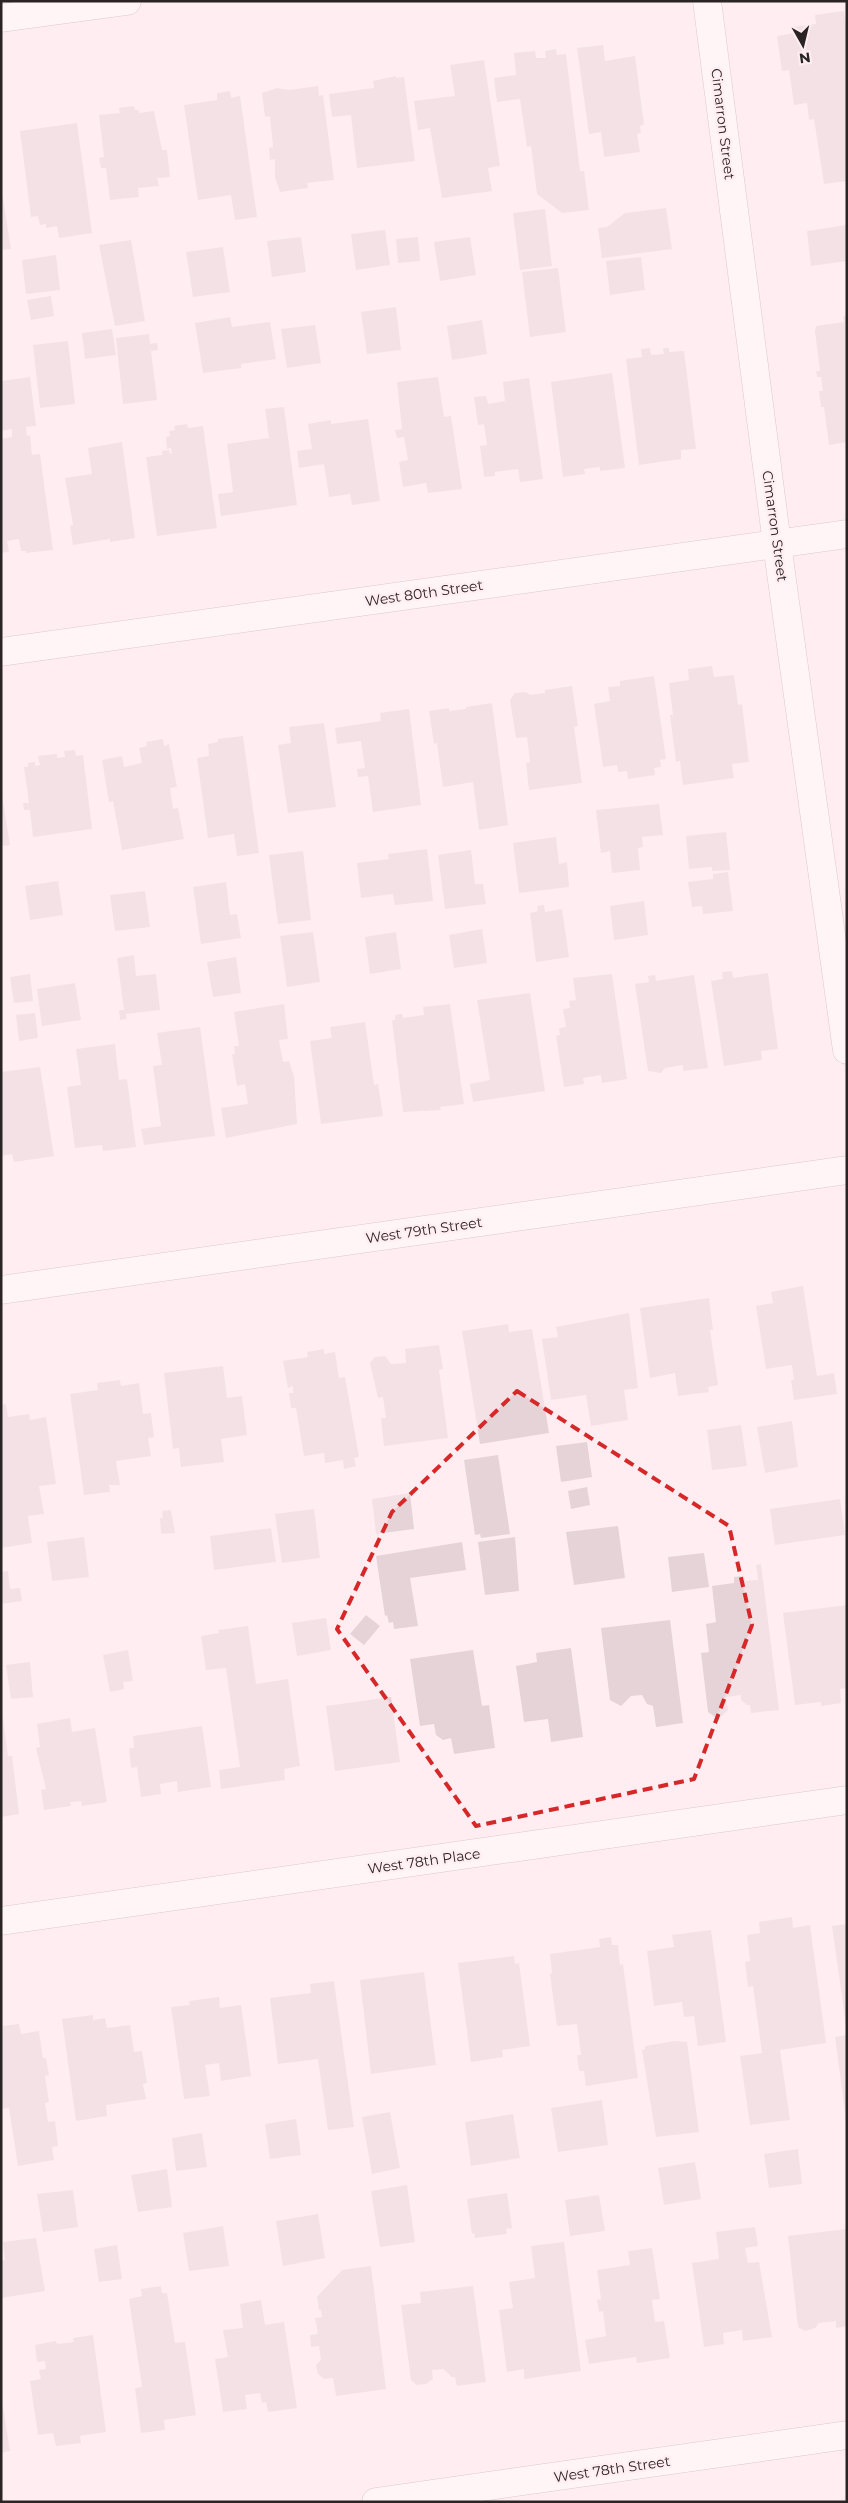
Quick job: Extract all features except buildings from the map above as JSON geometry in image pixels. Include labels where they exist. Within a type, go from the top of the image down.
[{"type":"street","points":[[1,18],[127,1]]},
{"type":"street","name":"Cimarron Street","points":[[707,1],[777,544],[847,1050]]},
{"type":"street","name":"West 80th Street","points":[[1,652],[847,534]]},
{"type":"street","name":"West 79th Street","points":[[1,1290],[847,1170]]},
{"type":"street","name":"West 78th Place","points":[[1,1921],[847,1800]]},
{"type":"street","name":"West 78th Street","points":[[376,2502],[847,2435]]},
{"type":"highlighted area","points":[[517,1391],[729,1526],[752,1625],[694,1779],[476,1826],[337,1629],[392,1512]]}]
